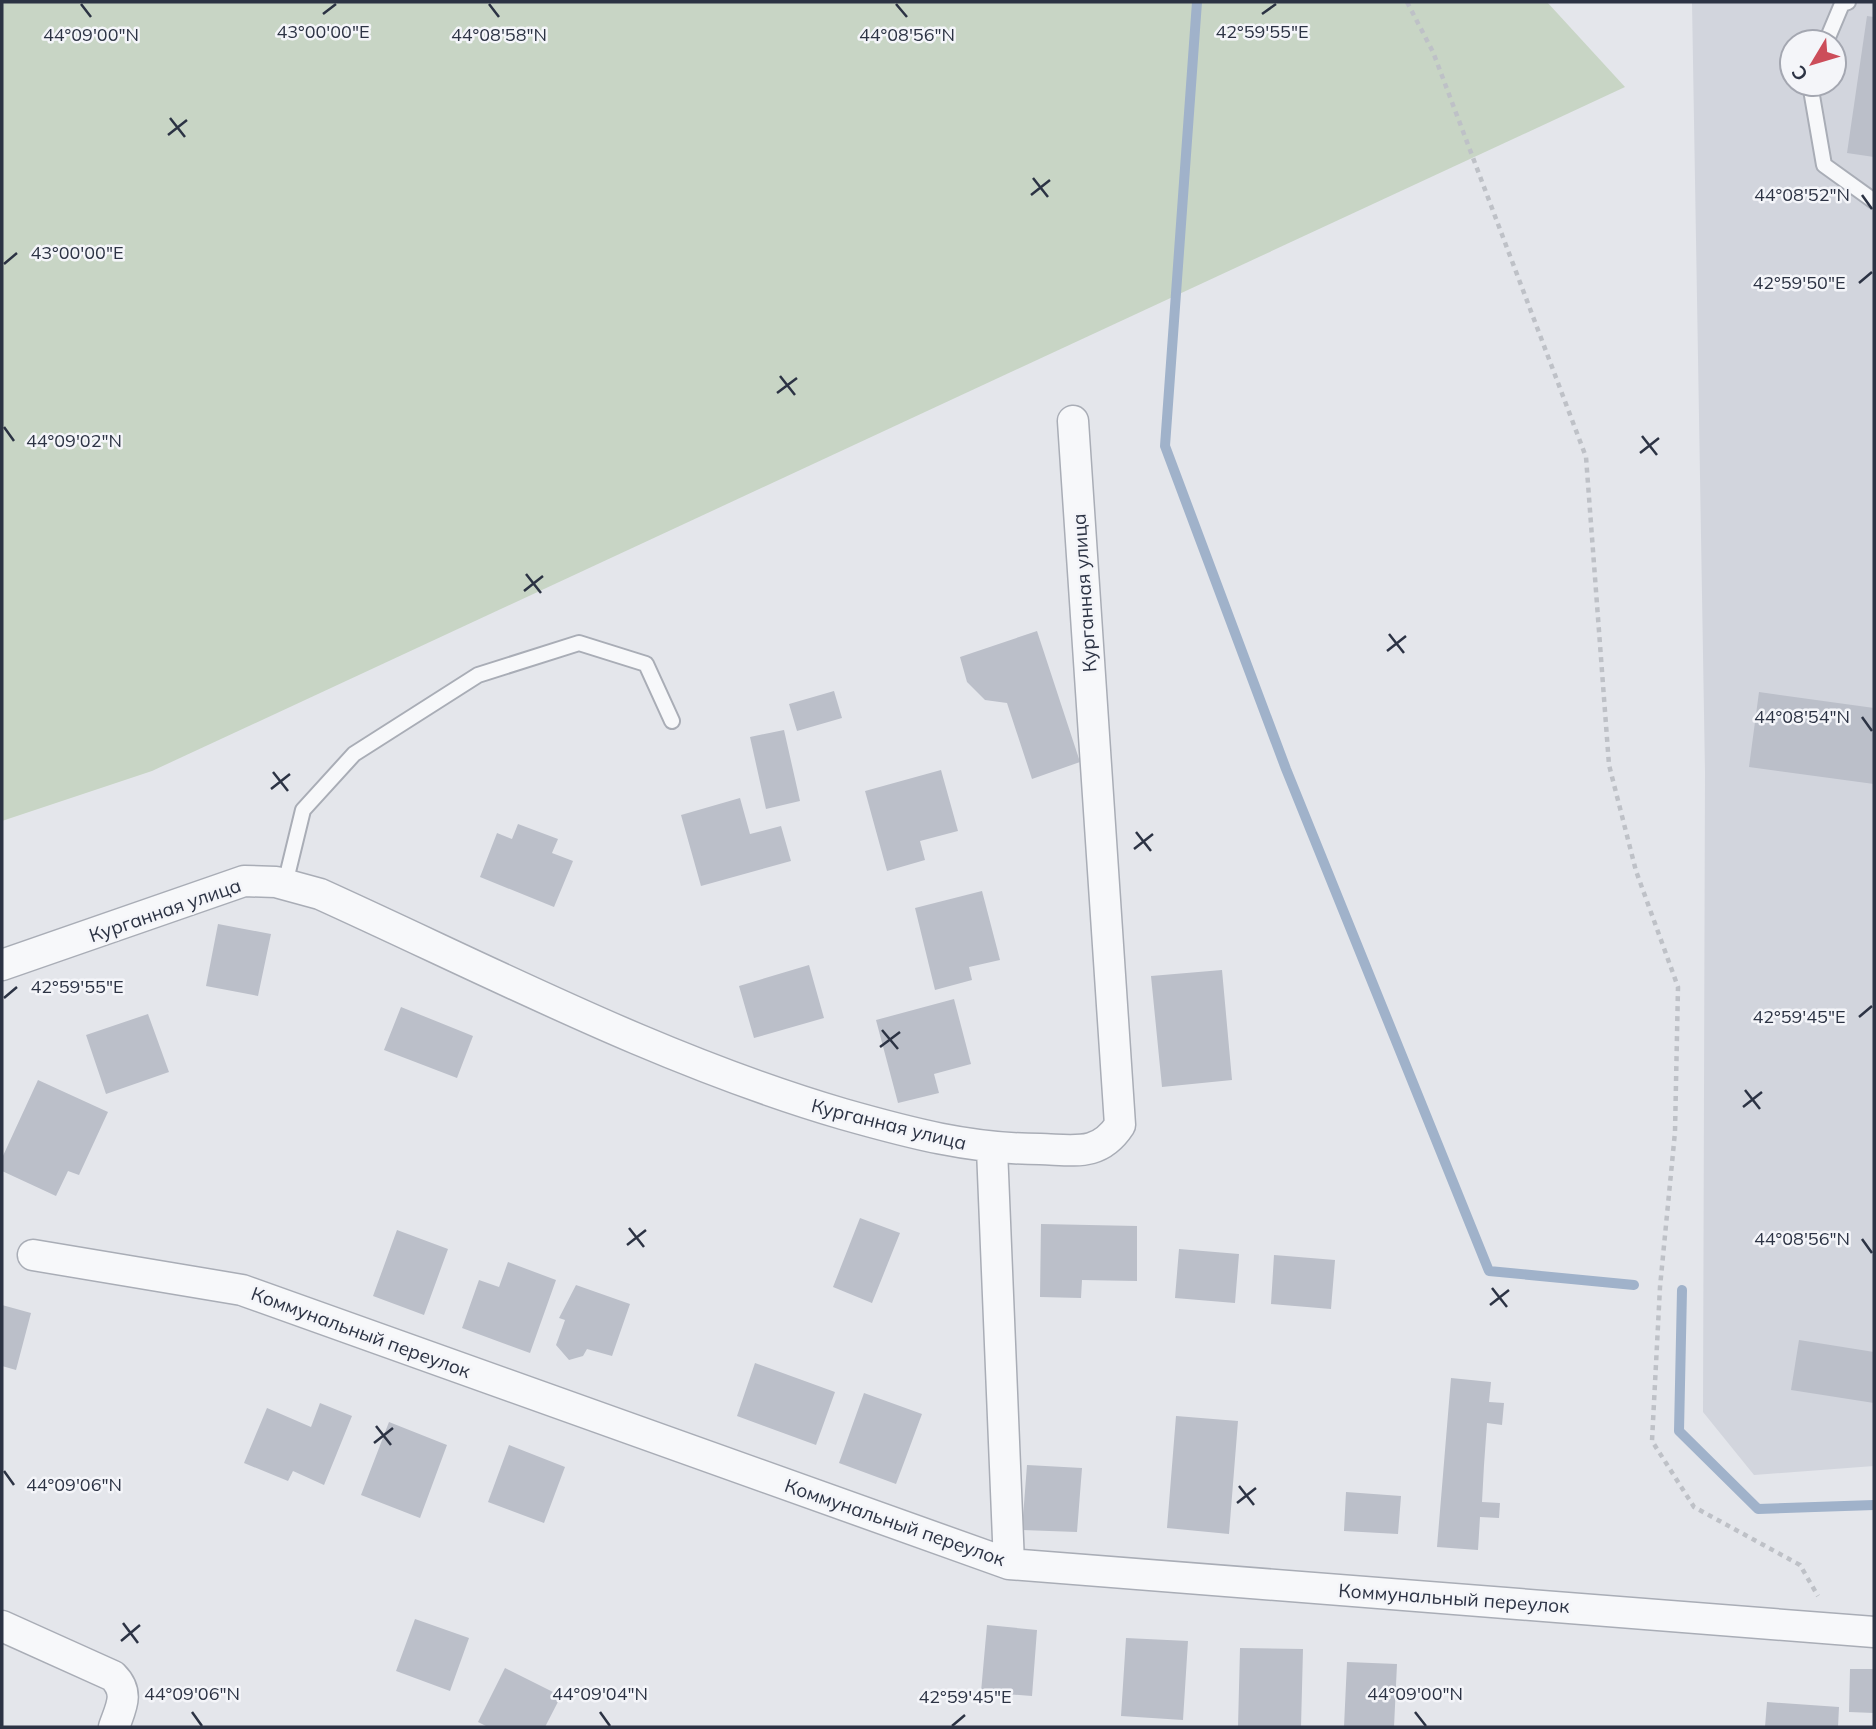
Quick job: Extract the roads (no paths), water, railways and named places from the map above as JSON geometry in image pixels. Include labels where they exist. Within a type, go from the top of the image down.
[{"type":"street","name":"Курганная улица","points":[[2,965],[244,881],[285,884],[320,894],[694,1064],[802,1102],[902,1131],[992,1149],[1090,1150],[1109,1141],[1120,1125],[1073,421]]},
{"type":"street","points":[[992,1149],[1010,1564]]},
{"type":"street","name":"Коммунальный переулок","points":[[33,1255],[242,1290],[1010,1564],[1874,1632]]},
{"type":"street","points":[[2,1626],[113,1676],[122,1685],[125,1697],[114,1727]]},
{"type":"lane","points":[[1832,28],[1842,4],[1848,2]]},
{"type":"lane","points":[[1812,98],[1824,164],[1874,201]]},
{"type":"lane","points":[[285,884],[303,810],[354,754],[478,675],[579,643],[646,664],[672,721]]},
{"type":"waterway","points":[[1197,2],[1165,446],[1286,769],[1489,1271],[1634,1285]]},
{"type":"waterway","points":[[1682,1290],[1679,1431],[1758,1509],[1874,1505]]}]
